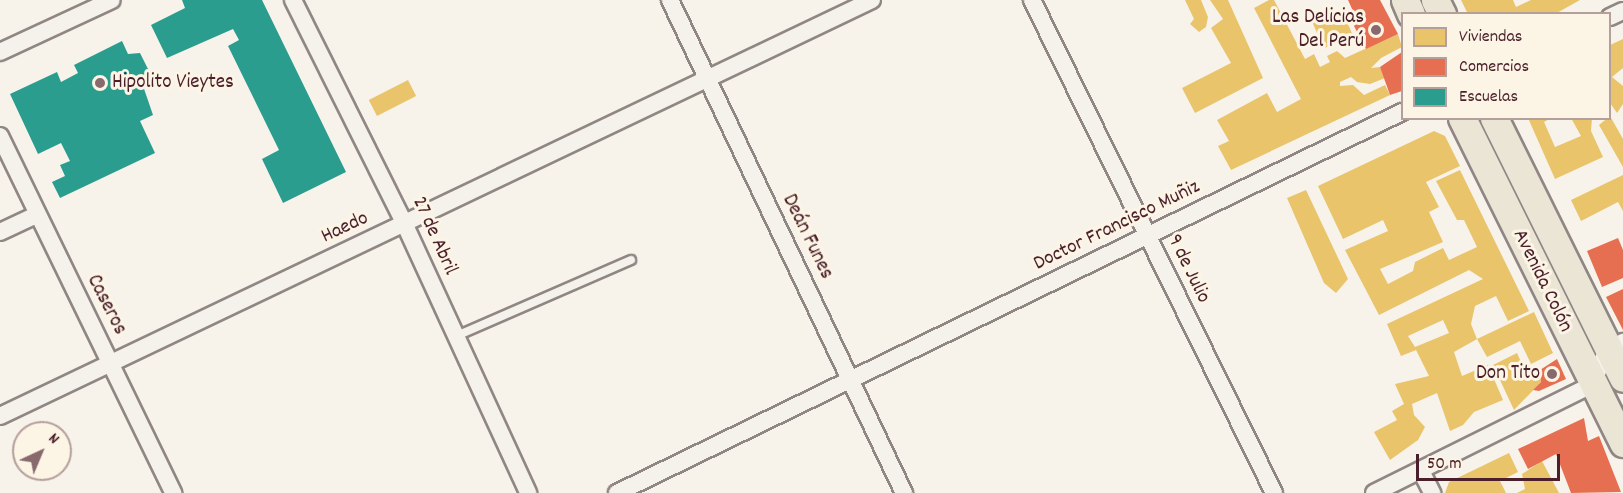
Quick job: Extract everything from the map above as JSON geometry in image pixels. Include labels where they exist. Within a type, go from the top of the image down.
[{"type":"main road","name":"Avenida Colón","points":[[1463,120],[1623,443]]},
{"type":"main road","name":"Avenida Colón","points":[[1495,120],[1615,346],[1623,378]]},
{"type":"street","points":[[0,52],[112,0]]},
{"type":"street","name":"27 de Abril","points":[[293,0],[405,225],[454,337],[528,493]]},
{"type":"street","name":"Deán Funes","points":[[669,0],[904,493]]},
{"type":"street","name":"Haedo","points":[[0,416],[110,362],[405,225],[706,77],[872,0]]},
{"type":"street","name":"9 de Julio","points":[[1032,0],[1274,493]]},
{"type":"street","name":"Doctor Francisco Muñiz","points":[[617,493],[1401,112]]},
{"type":"street","name":"Caseros","points":[[0,136],[36,215],[173,493]]},
{"type":"street","points":[[0,232],[36,215]]},
{"type":"street","points":[[1374,493],[1593,385],[1615,346]]},
{"type":"street","points":[[1421,471],[1432,493]]},
{"type":"lane","points":[[454,337],[631,260]]},
{"type":"building: Viviendas","points":[[1185,0],[1201,0],[1208,17],[1206,27],[1199,32],[1190,24],[1194,19]]},
{"type":"building: Viviendas","points":[[1210,0],[1228,0],[1263,78],[1195,113],[1182,88],[1231,63],[1211,28],[1223,19]]},
{"type":"building: Viviendas","points":[[1269,0],[1274,0],[1305,59],[1314,54],[1320,67],[1330,62],[1327,56],[1337,51],[1345,58],[1398,34],[1401,48],[1381,58],[1371,68],[1380,67],[1385,78],[1370,84],[1357,82],[1351,77],[1340,82],[1340,86],[1353,85],[1364,95],[1385,85],[1390,95],[1231,170],[1218,146],[1229,141],[1217,120],[1267,93],[1277,112],[1301,99],[1254,8]]},
{"type":"building: Viviendas","points":[[1461,0],[1513,0],[1516,7],[1531,0],[1580,0],[1559,12],[1467,12]]},
{"type":"building: Viviendas","points":[[1342,10],[1353,36],[1323,48],[1313,23]]},
{"type":"building: Viviendas","points":[[1623,39],[1623,68],[1612,77],[1623,86],[1623,104],[1617,113],[1611,104],[1611,45]]},
{"type":"building: Viviendas","points":[[408,80],[416,96],[377,116],[369,100]]},
{"type":"building: Viviendas","points":[[1611,118],[1623,139],[1623,167],[1599,125],[1605,120],[1611,120]]},
{"type":"building: Viviendas","points":[[1529,120],[1548,120],[1544,122],[1555,147],[1581,136],[1572,120],[1592,120],[1591,131],[1603,157],[1555,179]]},
{"type":"building: Viviendas","points":[[1434,131],[1445,136],[1460,166],[1426,182],[1439,207],[1429,212],[1443,242],[1380,269],[1388,284],[1413,271],[1415,262],[1443,248],[1449,260],[1477,247],[1464,220],[1457,220],[1436,181],[1460,170],[1529,311],[1508,321],[1496,296],[1475,306],[1471,324],[1477,339],[1454,352],[1462,376],[1488,365],[1503,400],[1474,412],[1463,425],[1450,431],[1437,393],[1412,404],[1414,415],[1425,427],[1418,440],[1390,460],[1374,432],[1397,420],[1392,411],[1404,404],[1395,384],[1429,376],[1416,350],[1401,356],[1387,324],[1483,279],[1469,270],[1379,315],[1345,250],[1388,231],[1383,220],[1343,239],[1318,186]],"holes":[[[1443,320],[1449,333],[1415,347],[1408,336]]]},
{"type":"building: Viviendas","points":[[1623,175],[1623,211],[1618,202],[1581,221],[1571,200]]},
{"type":"building: Viviendas","points":[[1306,190],[1348,279],[1336,293],[1324,283],[1287,198]]},
{"type":"building: Viviendas","points":[[1534,312],[1553,353],[1531,364],[1520,341],[1487,357],[1477,339]]},
{"type":"building: Viviendas","points":[[1517,353],[1525,371],[1540,370],[1541,382],[1514,410],[1493,365]]},
{"type":"building: Viviendas","points":[[1509,453],[1518,472],[1500,481],[1506,493],[1445,493],[1449,482]]},
{"type":"building: Viviendas","points":[[1542,461],[1559,493],[1517,493],[1525,489],[1522,474]]},
{"type":"building: Comercios","name":"Las Delicias Del Perú","points":[[1348,0],[1380,0],[1398,34],[1366,49],[1354,26],[1358,22]]},
{"type":"building: Comercios","points":[[1401,53],[1401,91],[1390,95],[1380,67]]},
{"type":"building: Comercios","points":[[1618,238],[1623,250],[1623,278],[1602,287],[1587,251]]},
{"type":"building: Comercios","points":[[1623,289],[1623,330],[1606,297]]},
{"type":"building: Comercios","name":"Don Tito","points":[[1557,359],[1566,379],[1539,391],[1533,390],[1541,382],[1540,370]]},
{"type":"building: Comercios","points":[[1584,418],[1588,441],[1599,436],[1621,492],[1571,493],[1556,454],[1528,469],[1518,449]]},
{"type":"building: Escuelas","points":[[182,0],[262,0],[346,172],[283,203],[262,159],[279,150],[228,46],[239,40],[233,29],[167,58],[151,25],[185,8]]},
{"type":"building: Escuelas","points":[[122,41],[128,54],[140,53],[151,75],[141,80],[153,115],[140,121],[155,153],[60,198],[52,182],[65,176],[60,165],[70,161],[61,143],[38,154],[10,94],[57,72],[61,82],[78,73],[74,65]]},
{"type":"place","name":"Las Delicias Del Perú","points":[[1376,30]]},
{"type":"place","name":"Hipolito Vieytes","points":[[100,83]]},
{"type":"place","name":"Don Tito","points":[[1552,374]]}]
